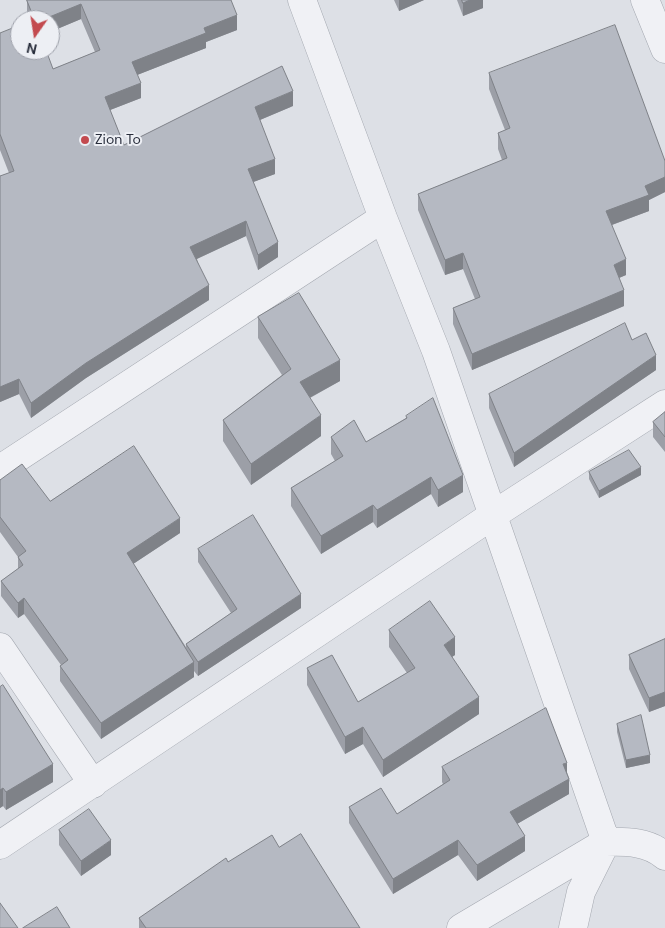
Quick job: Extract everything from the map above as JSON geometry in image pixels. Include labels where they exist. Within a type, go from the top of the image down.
[{"type":"street","points":[[302,0],[383,218],[436,351],[606,842],[582,892],[573,928]]},
{"type":"street","points":[[645,0],[665,50]]},
{"type":"street","points":[[0,470],[383,218]]},
{"type":"street","points":[[0,845],[493,515],[665,404]]},
{"type":"street","points":[[0,646],[93,784]]},
{"type":"street","points":[[461,928],[606,842],[631,841],[660,852],[665,856]]},
{"type":"building","points":[[27,0],[231,0],[237,15],[204,28],[206,33],[132,62],[141,83],[105,97],[124,145],[282,66],[293,91],[255,107],[275,159],[248,169],[278,242],[258,255],[246,221],[190,247],[209,285],[86,363],[31,403],[19,379],[0,387],[0,176],[14,171],[0,134],[0,33],[10,29],[10,60],[50,60],[53,69],[100,50],[81,4],[60,13],[60,10],[31,10]]},
{"type":"building","points":[[615,25],[665,161],[665,177],[645,186],[649,195],[606,211],[626,259],[614,265],[624,290],[472,354],[453,308],[480,297],[463,253],[445,260],[418,194],[507,158],[498,133],[510,128],[489,73]]},
{"type":"building","points":[[299,293],[340,360],[300,382],[321,415],[251,464],[223,420],[291,369],[258,317]]},
{"type":"building","points":[[625,323],[632,340],[646,333],[656,355],[514,453],[489,394]]},
{"type":"building","points":[[433,398],[463,475],[438,490],[431,477],[377,510],[373,505],[321,536],[291,488],[343,456],[331,437],[354,420],[366,442],[407,418],[406,416]]},
{"type":"building","points":[[665,412],[665,437],[653,422]]},
{"type":"building","points":[[134,446],[180,518],[127,553],[194,662],[101,723],[60,666],[68,660],[24,598],[18,603],[1,581],[23,565],[18,557],[26,551],[0,517],[0,480],[22,464],[50,501]]},
{"type":"building","points":[[629,450],[641,467],[599,491],[589,472]]},
{"type":"building","points":[[253,515],[301,594],[198,662],[186,644],[237,609],[198,549]]},
{"type":"building","points":[[430,601],[455,637],[444,645],[479,697],[383,760],[363,727],[345,737],[307,668],[332,655],[358,702],[415,668],[389,630]]},
{"type":"building","points":[[665,639],[665,692],[649,698],[629,655]]},
{"type":"building","points":[[3,685],[53,764],[6,792],[3,788],[0,790],[0,687]]},
{"type":"building","points":[[546,708],[567,763],[563,764],[569,779],[510,812],[525,836],[477,865],[458,840],[393,879],[349,807],[381,788],[397,814],[450,780],[442,767]]},
{"type":"building","points":[[641,715],[650,755],[626,760],[617,724]]},
{"type":"building","points":[[89,809],[111,840],[81,861],[59,830]]},
{"type":"building","points":[[301,834],[360,928],[146,928],[139,918],[226,858],[228,862],[272,835],[279,847]]},
{"type":"building","points":[[0,903],[18,928],[0,928]]},
{"type":"building","points":[[57,907],[70,928],[23,928]]},
{"type":"place","name":"Zion To","points":[[85,140]]}]
